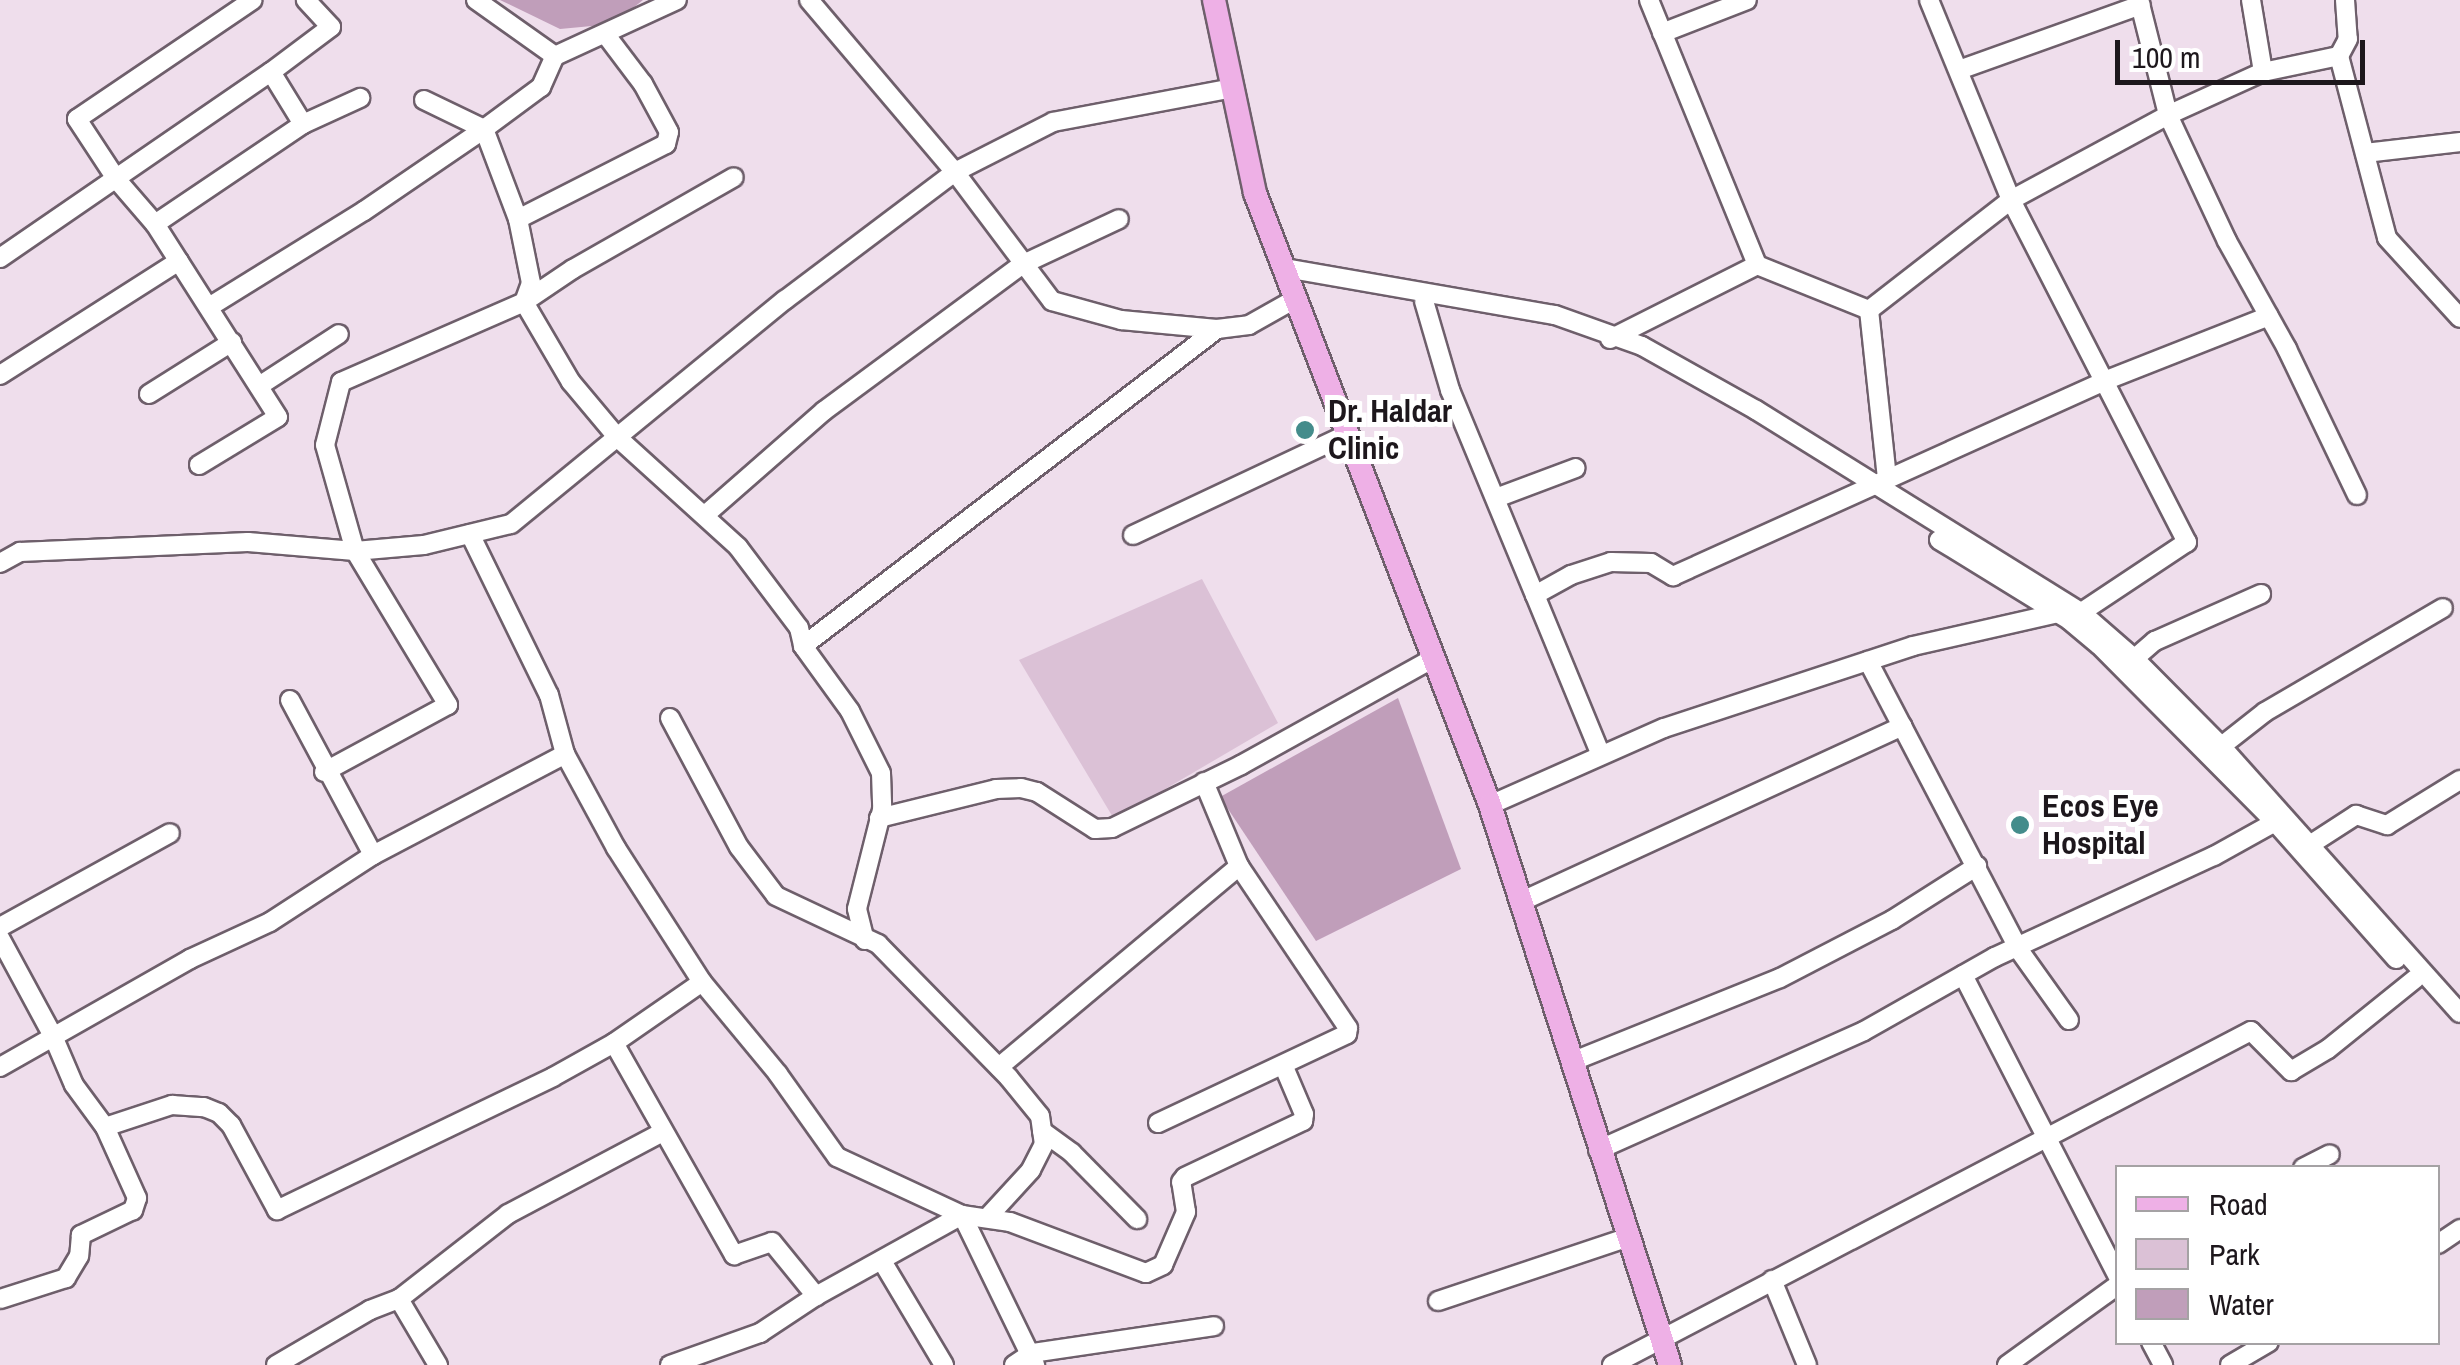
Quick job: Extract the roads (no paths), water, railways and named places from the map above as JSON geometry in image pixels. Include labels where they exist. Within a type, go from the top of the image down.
[{"type":"main road","points":[[1214,0],[1255,193],[1490,805],[1626,1238],[1670,1365]]},
{"type":"street","points":[[199,465],[278,417],[155,224],[117,180],[78,119],[253,0]]},
{"type":"street","points":[[0,258],[272,72],[331,26],[306,0]]},
{"type":"street","points":[[476,0],[555,56]]},
{"type":"street","points":[[209,307],[364,211],[484,129],[541,87],[555,56],[677,0]]},
{"type":"street","points":[[809,0],[955,172],[1021,265],[1052,301],[1121,320],[1217,330],[1249,325],[1291,282]]},
{"type":"street","points":[[1649,0],[1757,265],[1869,310]]},
{"type":"street","points":[[1662,33],[1747,0]]},
{"type":"street","points":[[1490,805],[1664,728],[1868,661],[2069,615],[2187,542],[2011,200],[1929,0]]},
{"type":"street","points":[[2251,0],[2263,72]]},
{"type":"street","points":[[2346,0],[2348,39],[2339,56],[2387,238],[2460,318]]},
{"type":"street","points":[[1959,70],[2140,2],[2168,115],[2226,241],[2269,316],[2357,495]]},
{"type":"street","points":[[518,219],[666,144],[668,132],[643,84],[606,35]]},
{"type":"street","points":[[1869,310],[2011,200],[2168,115],[2263,72],[2339,56]]},
{"type":"street","points":[[272,72],[303,124]]},
{"type":"street","points":[[0,563],[20,552],[248,542],[354,551],[424,546],[511,524],[785,300],[955,172],[1053,122],[1233,88]]},
{"type":"street","points":[[155,224],[303,124],[360,98]]},
{"type":"street","points":[[424,100],[484,129],[518,219],[531,283],[524,302]]},
{"type":"street","points":[[2365,153],[2460,142]]},
{"type":"street","points":[[324,772],[448,705],[354,551],[325,444],[341,382],[524,302],[573,268],[734,178]]},
{"type":"street","points":[[705,514],[824,412],[1021,265],[1119,219]]},
{"type":"street","points":[[0,375],[179,261]]},
{"type":"street","points":[[1291,282],[1554,324],[1611,339],[1757,265]]},
{"type":"street","points":[[1291,282],[1555,315],[1611,339],[1872,484],[2069,615],[2128,663],[2460,1013]]},
{"type":"street","points":[[524,302],[571,382],[618,438],[738,547],[799,628],[803,646],[850,711],[881,773],[880,818],[857,909],[865,940]]},
{"type":"street","points":[[1424,302],[1450,390],[1601,754]]},
{"type":"street","points":[[1869,310],[1872,484]]},
{"type":"street","points":[[1535,595],[1571,576],[1611,562],[1651,563],[1673,576],[2104,381],[2269,316]]},
{"type":"street","points":[[803,646],[1217,330]]},
{"type":"street","points":[[259,386],[339,334]]},
{"type":"street","points":[[148,394],[232,342]]},
{"type":"street","points":[[1133,535],[1348,434]]},
{"type":"street","points":[[1496,498],[1576,468]]},
{"type":"street","points":[[470,534],[549,695],[565,754],[616,848],[702,982],[778,1074],[838,1157],[962,1216],[1010,1222],[1146,1273],[1154,1272],[1163,1265],[1186,1212],[1181,1182],[1185,1176],[1303,1122],[1304,1114],[1284,1067]]},
{"type":"street","points":[[2128,663],[2154,641],[2261,594]]},
{"type":"street","points":[[2215,751],[2265,712],[2443,608]]},
{"type":"street","points":[[880,818],[996,788],[1022,788],[1037,792],[1096,828],[1112,828],[1434,658]]},
{"type":"street","points":[[1868,661],[2018,950],[2069,1020]]},
{"type":"street","points":[[290,700],[324,772],[373,855]]},
{"type":"street","points":[[670,718],[739,847],[776,896],[878,944],[999,1067],[1040,1116],[1044,1144],[1032,1170],[987,1218]]},
{"type":"street","points":[[1520,902],[1902,726]]},
{"type":"street","points":[[2215,751],[2275,822],[2306,847],[2460,1030]]},
{"type":"street","points":[[0,1067],[190,959],[270,922],[373,855],[565,754]]},
{"type":"street","points":[[2306,847],[2356,815],[2386,825],[2460,780]]},
{"type":"street","points":[[1158,1124],[1348,1034],[1348,1028],[1239,866],[1204,782]]},
{"type":"street","points":[[1598,1150],[1864,1031],[1963,975],[2214,856],[2275,822]]},
{"type":"street","points":[[0,927],[170,833]]},
{"type":"street","points":[[999,1067],[1239,866]]},
{"type":"street","points":[[1570,1062],[1780,978],[1892,920],[1977,866]]},
{"type":"street","points":[[0,938],[54,1036],[74,1085],[105,1127],[137,1198],[133,1210],[81,1234],[79,1256],[66,1278],[0,1299]]},
{"type":"street","points":[[1963,975],[2115,1265]]},
{"type":"street","points":[[1612,1365],[2251,1031],[2291,1070],[2328,1049],[2415,980]]},
{"type":"street","points":[[105,1127],[172,1105],[204,1106],[219,1112],[232,1124],[278,1210],[450,1130],[614,1043],[702,982]]},
{"type":"street","points":[[614,1043],[734,1255],[772,1242],[816,1296]]},
{"type":"street","points":[[1042,1131],[1137,1219]]},
{"type":"street","points":[[276,1365],[370,1310],[400,1299],[508,1214],[664,1132]]},
{"type":"street","points":[[2308,1165],[2330,1154]]},
{"type":"street","points":[[670,1365],[760,1334],[816,1296],[962,1216]]},
{"type":"street","points":[[962,1216],[1026,1361],[1214,1326]]},
{"type":"street","points":[[1438,1300],[1626,1238]]},
{"type":"street","points":[[882,1262],[944,1365]]},
{"type":"street","points":[[1772,1280],[1807,1365]]},
{"type":"street","points":[[2006,1365],[2115,1288]]},
{"type":"street","points":[[400,1299],[438,1365]]},
{"type":"street","points":[[2230,1365],[2264,1345]]},
{"type":"water","points":[[500,0],[643,0],[613,24],[560,29]]},
{"type":"water","points":[[1398,698],[1461,869],[1316,941],[1220,797]]},
{"type":"place","name":"Dr. Haldar Clinic","points":[[1305,430]]},
{"type":"place","name":"Ecos Eye Hospital","points":[[2020,825]]}]
